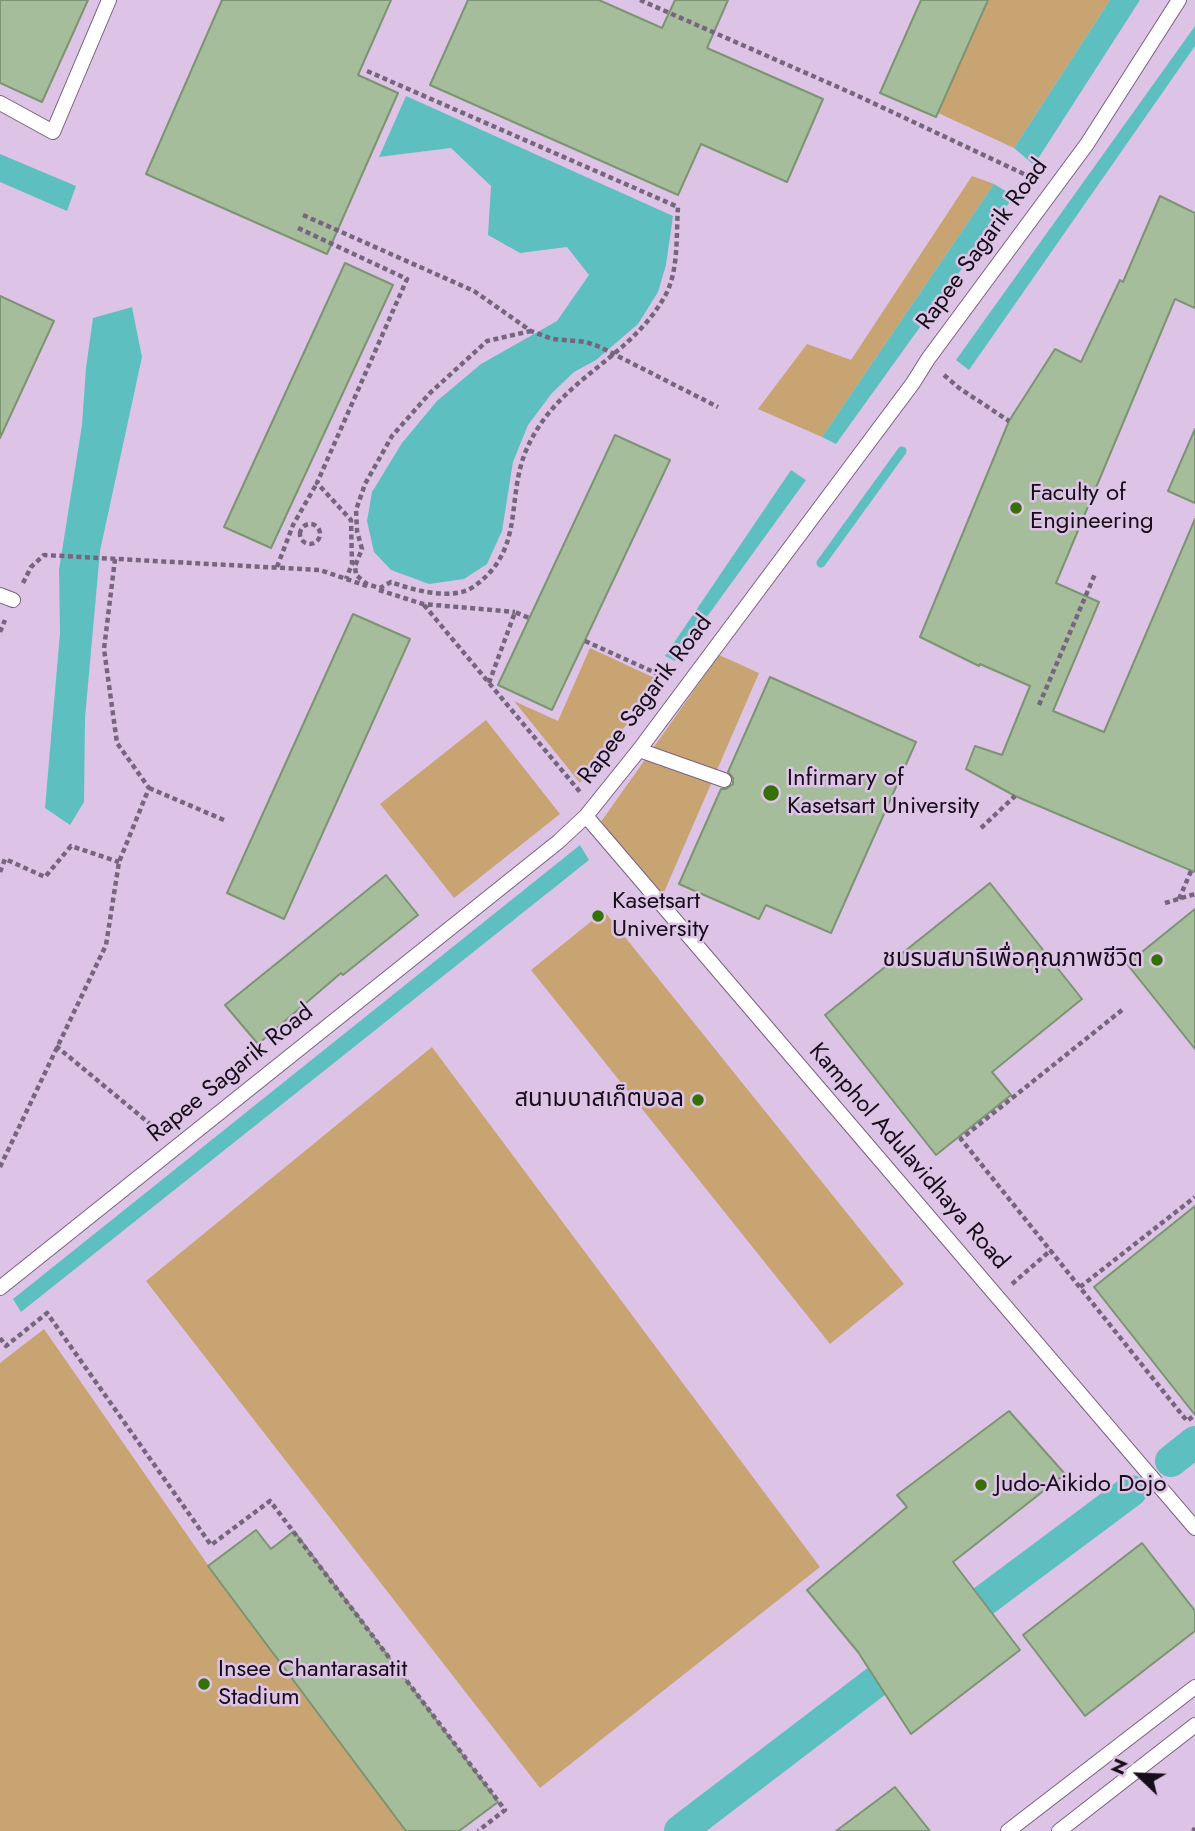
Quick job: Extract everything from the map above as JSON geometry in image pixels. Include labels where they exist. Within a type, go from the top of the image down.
[{"type":"lane","points":[[0,103],[53,132],[109,0]]},
{"type":"lane","name":"Rapee Sagarik Road","points":[[0,1288],[547,851],[586,816],[639,750],[913,383],[1087,144],[1179,0]]},
{"type":"lane","points":[[639,750],[724,780]]},
{"type":"lane","name":"Kamphol Adulavidhaya Road","points":[[586,816],[1195,1528]]},
{"type":"lane","points":[[1008,1831],[1195,1686]]},
{"type":"lane","points":[[1059,1831],[1195,1725]]},
{"type":"path","points":[[640,0],[856,94],[1024,174]]},
{"type":"path","points":[[368,71],[678,207],[674,266],[666,295],[642,327],[615,355],[590,372],[562,397],[539,424],[524,456],[512,532],[494,569],[470,589],[440,594],[412,590],[391,582],[380,588],[367,584],[356,575],[355,566],[362,549],[357,531],[356,510],[365,484],[393,436],[430,393],[487,341],[531,331]]},
{"type":"path","points":[[303,215],[474,291],[531,331],[552,339],[586,342],[718,407]]},
{"type":"path","points":[[277,568],[293,525],[317,483],[407,279],[298,228]]},
{"type":"path","points":[[928,359],[959,388],[1009,421]]},
{"type":"path","points":[[317,483],[351,520],[352,564],[346,579]]},
{"type":"path","points":[[312,524],[320,529],[320,537],[315,543],[307,543],[300,536],[301,529],[312,524]]},
{"type":"path","points":[[293,525],[301,529]]},
{"type":"path","points":[[44,555],[320,570],[423,604],[515,612],[529,618]]},
{"type":"path","points":[[115,559],[104,649],[117,743],[149,788],[225,820]]},
{"type":"path","points":[[1039,705],[1095,574]]},
{"type":"path","points":[[423,604],[581,794]]},
{"type":"path","points":[[489,683],[515,612]]},
{"type":"path","points":[[585,640],[671,680]]},
{"type":"path","points":[[0,1167],[106,946],[119,862],[149,788]]},
{"type":"path","points":[[981,828],[1015,796]]},
{"type":"path","points":[[0,872],[5,859],[45,877],[71,846],[119,862]]},
{"type":"path","points":[[1179,899],[1191,871]]},
{"type":"path","points":[[1165,903],[1195,894]]},
{"type":"path","points":[[1122,1010],[961,1139],[1187,1421],[1195,1415]]},
{"type":"path","points":[[56,1046],[167,1138]]},
{"type":"path","points":[[1080,1287],[1195,1197]]},
{"type":"path","points":[[997,1297],[1051,1250]]},
{"type":"path","points":[[0,1338],[6,1346],[47,1313],[211,1545],[270,1501],[505,1810],[478,1831]]},
{"type":"shaded area","points":[[985,0],[1110,0],[1014,148],[936,112]]},
{"type":"shaded area","points":[[1110,0],[1140,0],[1034,165],[1014,148]]},
{"type":"shaded area","points":[[1195,26],[1195,46],[969,370],[956,360]]},
{"type":"shaded area","points":[[406,96],[673,216],[666,265],[658,292],[638,324],[596,360],[574,372],[552,393],[528,425],[513,462],[502,531],[487,564],[464,579],[429,584],[391,570],[374,552],[367,521],[372,492],[402,443],[437,401],[481,364],[557,321],[589,275],[567,247],[520,253],[488,235],[491,186],[451,148],[379,157]]},
{"type":"shaded area","points":[[0,154],[76,186],[67,211],[0,182]]},
{"type":"shaded area","points":[[972,176],[994,184],[822,437],[758,409],[807,344],[851,360]]},
{"type":"shaded area","points":[[994,184],[1014,196],[836,444],[822,437]]},
{"type":"shaded area","points":[[132,307],[142,357],[100,551],[85,718],[84,802],[70,825],[45,808],[60,633],[59,570],[82,425],[93,318]]},
{"type":"shaded area","points":[[791,470],[806,480],[675,661],[665,656]]},
{"type":"shaded area","points":[[590,648],[661,681],[580,783],[514,701],[558,721]]},
{"type":"shaded area","points":[[719,655],[759,673],[662,897],[598,826]]},
{"type":"shaded area","points":[[486,720],[560,814],[454,898],[380,804]]},
{"type":"shaded area","points":[[580,845],[589,860],[21,1312],[13,1299]]},
{"type":"shaded area","points":[[604,911],[904,1284],[830,1344],[531,970]]},
{"type":"shaded area","points":[[432,1047],[820,1567],[540,1788],[146,1281]]},
{"type":"shaded area","name":"Insee Chantarasatit Stadium","points":[[44,1329],[208,1565],[256,1530],[271,1549],[294,1531],[498,1802],[459,1831],[0,1831],[0,1363]]},
{"type":"building","points":[[0,0],[88,0],[42,102],[0,83]]},
{"type":"building","points":[[222,0],[391,0],[358,75],[398,93],[327,254],[146,174]]},
{"type":"building","points":[[468,0],[599,0],[662,28],[675,0],[728,0],[707,48],[823,99],[787,182],[701,144],[678,195],[430,85]]},
{"type":"building","points":[[921,0],[988,0],[936,117],[880,93]]},
{"type":"building","points":[[1160,196],[1195,213],[1195,308],[1175,299],[1056,583],[1099,602],[1053,711],[1104,732],[1195,519],[1195,872],[1015,796],[966,769],[975,746],[1002,755],[1030,686],[980,664],[979,666],[920,637],[1009,421],[1055,349],[1081,362],[1120,280],[1123,282]]},
{"type":"building","points":[[345,263],[393,285],[271,548],[224,527]]},
{"type":"building","points":[[0,296],[54,321],[0,438]]},
{"type":"building","points":[[1195,429],[1195,503],[1168,491]]},
{"type":"building","points":[[615,435],[670,460],[552,710],[498,685]]},
{"type":"building","points":[[353,614],[410,639],[284,919],[227,893]]},
{"type":"building","points":[[770,677],[916,742],[831,933],[766,905],[759,919],[679,884],[721,789],[733,784],[733,778],[728,772]]},
{"type":"building","points":[[386,875],[418,915],[343,975],[341,973],[258,1044],[225,1005]]},
{"type":"building","points":[[990,883],[1082,999],[992,1072],[1011,1095],[936,1155],[825,1015]]},
{"type":"building","points":[[1195,909],[1195,1049],[1127,964]]},
{"type":"building","points":[[1195,1206],[1195,1415],[1094,1287]]},
{"type":"building","points":[[1009,1411],[1065,1474],[953,1562],[1020,1650],[911,1734],[858,1652],[807,1590],[907,1507],[897,1495]]},
{"type":"building","points":[[256,1530],[271,1549],[294,1531],[498,1802],[459,1831],[406,1831],[208,1566]]},
{"type":"building","points":[[1142,1543],[1195,1611],[1195,1631],[1085,1716],[1023,1635]]},
{"type":"building","points":[[895,1787],[930,1831],[836,1831]]},
{"type":"waterway","points":[[821,563],[902,451]]},
{"type":"waterway","points":[[1171,1461],[1195,1442]]},
{"type":"waterway","points":[[950,1626],[1131,1491]]},
{"type":"waterway","points":[[680,1831],[911,1655]]},
{"type":"place","name":"Faculty of Engineering","points":[[1016,508]]},
{"type":"place","name":"Infirmary of Kasetsart University","points":[[771,793]]},
{"type":"place","name":"Kasetsart University","points":[[598,916]]},
{"type":"place","name":"ชมรมสมาธิเพื่อคุณภาพชีวิต","points":[[1157,960]]},
{"type":"place","name":"สนามบาสเก็ตบอล","points":[[698,1100]]},
{"type":"place","name":"Judo-Aikido Dojo","points":[[981,1485]]},
{"type":"place","name":"Insee Chantarasatit Stadium","points":[[204,1684]]}]
